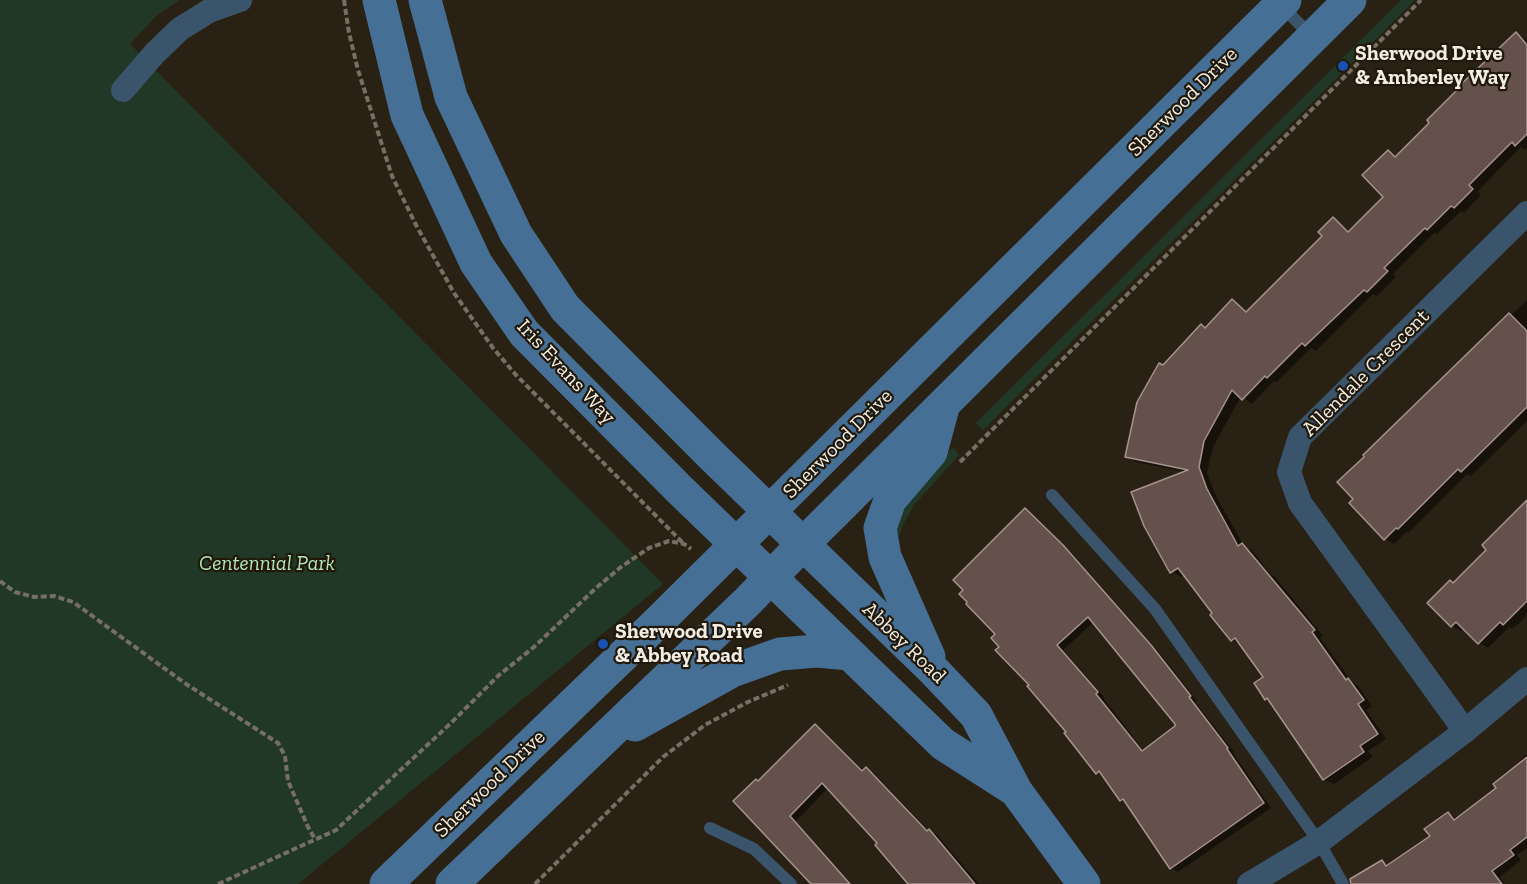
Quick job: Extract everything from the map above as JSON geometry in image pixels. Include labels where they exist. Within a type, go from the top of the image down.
[{"type":"main road","name":"Iris Evans Way","points":[[378,0],[407,114],[476,263],[524,333],[737,545]]},
{"type":"main road","name":"Iris Evans Way","points":[[425,0],[451,97],[516,234],[565,308],[770,512]]},
{"type":"main road","points":[[452,884],[771,577],[1350,0]]},
{"type":"main road","name":"Sherwood Drive","points":[[386,884],[737,545],[1281,2]]},
{"type":"main road","points":[[935,672],[885,557],[880,528],[890,500],[931,452],[944,404]]},
{"type":"main road","name":"Abbey Road","points":[[770,512],[935,672],[976,715],[1016,791],[1084,884]]},
{"type":"main road","name":"Abbey Road","points":[[737,545],[942,744],[1016,791]]},
{"type":"main road","points":[[595,747],[732,671],[780,654],[817,651],[850,654]]},
{"type":"street","points":[[123,90],[155,53],[180,29],[209,11],[240,0]]},
{"type":"street","name":"Allendale Crescent","points":[[1465,732],[1300,503],[1288,472],[1300,437],[1527,213]]},
{"type":"street","points":[[1249,884],[1319,842],[1465,732],[1527,679]]},
{"type":"lane","points":[[1281,2],[1312,37]]},
{"type":"lane","points":[[1052,495],[1155,609],[1319,842],[1342,884]]},
{"type":"lane","points":[[710,828],[754,849],[791,884]]},
{"type":"path","points":[[958,464],[1421,0]]},
{"type":"path","points":[[218,884],[336,830],[499,675],[534,647],[621,567],[649,548],[669,541],[684,543],[699,556]]},
{"type":"path","points":[[0,580],[15,592],[34,597],[54,596],[73,602],[186,684],[278,743],[285,756],[288,781],[315,839]]},
{"type":"path","points":[[535,884],[663,757],[705,725],[748,702],[788,686]]},
{"type":"green space","name":"Centennial Park","points":[[0,0],[180,0],[157,15],[130,44],[663,584],[298,884],[0,884]]},
{"type":"green space","points":[[1401,0],[1415,0],[983,430],[976,423]]},
{"type":"green space","points":[[953,447],[959,455],[914,505],[898,538],[895,529],[906,501]]},
{"type":"building","points":[[1516,32],[1527,45],[1527,134],[1515,146],[1512,142],[1469,185],[1473,189],[1454,208],[1451,206],[1427,230],[1425,228],[1384,268],[1388,271],[1367,292],[1364,290],[1305,346],[1302,343],[1242,400],[1232,390],[1204,441],[1199,467],[1207,489],[1238,546],[1242,543],[1315,630],[1312,632],[1346,680],[1348,678],[1364,700],[1358,704],[1378,734],[1360,746],[1364,752],[1323,780],[1267,698],[1265,700],[1254,683],[1263,677],[1235,638],[1231,641],[1210,615],[1212,613],[1178,568],[1170,573],[1144,526],[1131,492],[1188,470],[1125,457],[1137,402],[1159,363],[1163,365],[1201,324],[1205,328],[1232,299],[1246,312],[1322,236],[1318,232],[1333,217],[1348,232],[1383,197],[1362,175],[1388,150],[1395,157],[1429,123],[1427,120],[1458,87]]},
{"type":"building","points":[[1509,313],[1527,331],[1527,407],[1461,472],[1458,469],[1384,540],[1349,503],[1353,499],[1337,482]]},
{"type":"building","points":[[1527,500],[1527,601],[1503,625],[1500,622],[1478,644],[1456,622],[1451,627],[1427,603],[1450,580],[1453,583],[1486,550],[1482,545]]},
{"type":"building","points":[[1025,508],[1063,545],[1151,645],[1191,696],[1189,697],[1228,748],[1264,803],[1170,869],[1123,799],[1120,801],[1099,771],[1096,774],[1064,733],[1066,732],[1027,686],[1029,685],[995,650],[999,647],[991,638],[995,634],[966,604],[967,602],[959,594],[963,590],[953,580]],"holes":[[[1088,617],[1175,724],[1142,751],[1096,694],[1098,692],[1057,645]]]},
{"type":"building","points":[[815,724],[862,771],[866,767],[927,831],[929,829],[975,884],[908,884],[875,845],[877,843],[822,783],[790,816],[850,884],[811,884],[733,801],[756,779],[758,781]]},
{"type":"building","points":[[1527,757],[1527,837],[1510,850],[1514,855],[1492,871],[1502,884],[1351,884],[1350,879],[1382,860],[1386,866],[1430,836],[1424,829],[1448,812],[1454,820],[1496,788],[1493,784]]},
{"type":"place","name":"Sherwood Drive & Amberley Way","points":[[1343,66]]},
{"type":"place","name":"Sherwood Drive & Abbey Road","points":[[603,644]]}]
